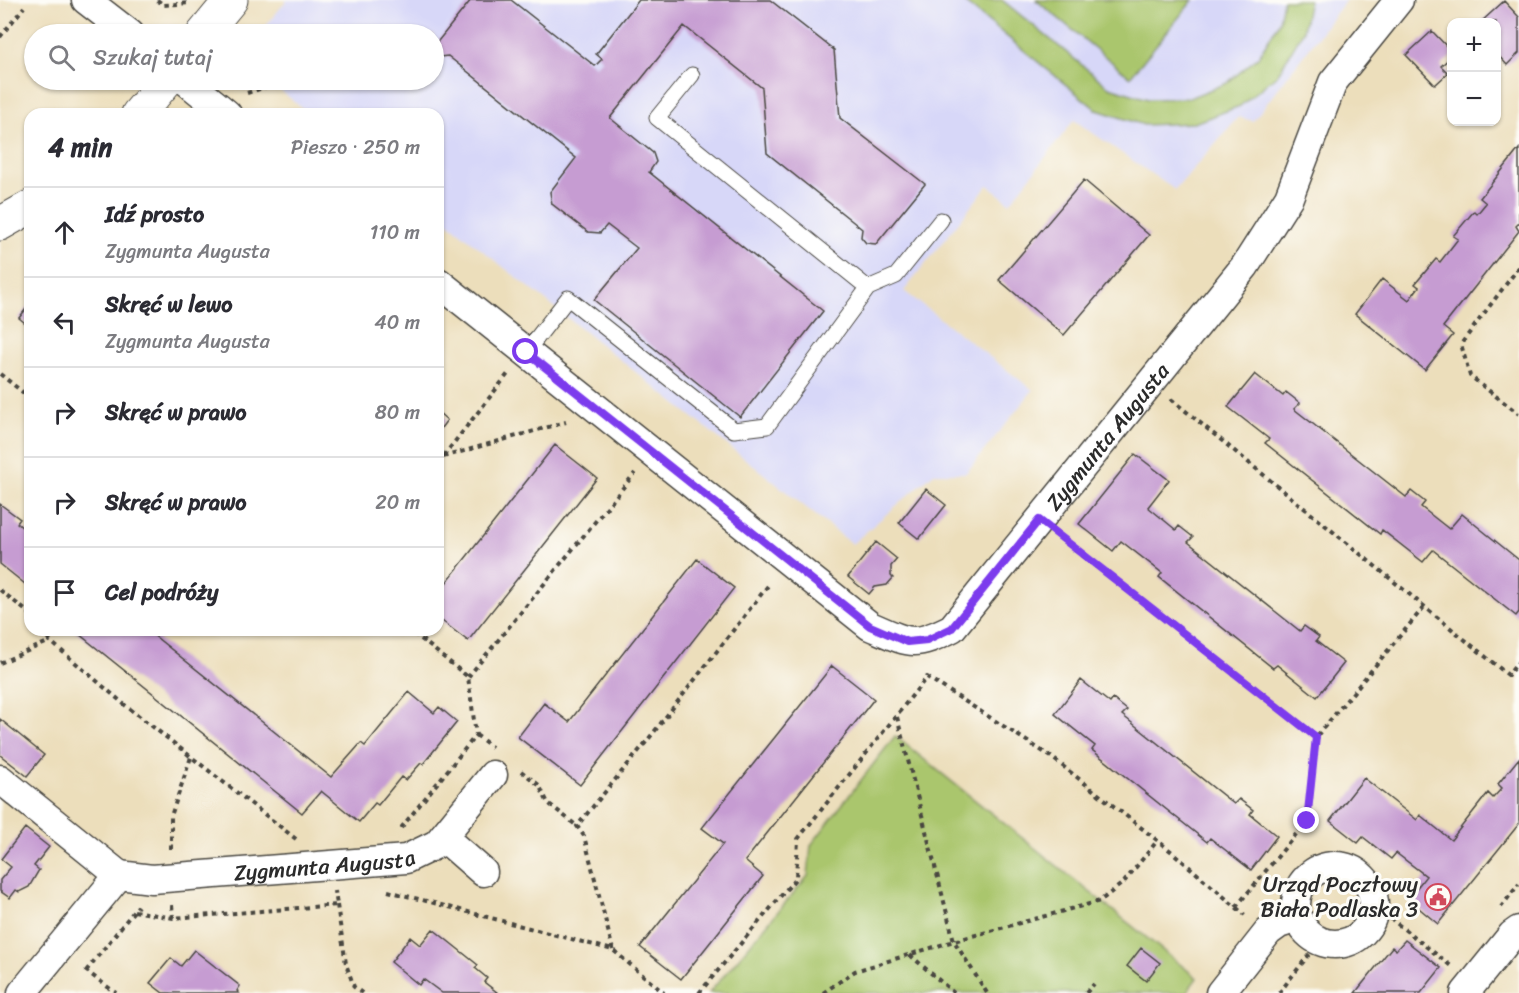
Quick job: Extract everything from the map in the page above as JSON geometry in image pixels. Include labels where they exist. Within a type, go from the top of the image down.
[{"type":"street","points":[[86,0],[117,24]]},
{"type":"street","points":[[211,24],[231,0]]},
{"type":"street","name":"Zygmunta Augusta","points":[[444,287],[870,626],[907,642],[927,640],[952,628],[1251,256],[1289,197],[1334,82],[1399,0]]},
{"type":"street","points":[[143,108],[158,90]]},
{"type":"street","points":[[197,90],[220,108]]},
{"type":"street","points":[[0,224],[24,210]]},
{"type":"street","name":"Zygmunta Augusta","points":[[119,875],[152,879],[171,885],[406,859],[437,844],[502,764]]},
{"type":"street","points":[[0,779],[119,875],[29,990]]},
{"type":"street","points":[[443,837],[483,872]]},
{"type":"street","points":[[1220,993],[1268,932],[1279,924],[1298,918]]},
{"type":"street","points":[[1468,988],[1512,935],[1519,930]]},
{"type":"lane","points":[[692,75],[657,118],[868,288]]},
{"type":"lane","points":[[526,352],[568,298],[734,430],[767,426],[868,288],[896,276],[942,220]]},
{"type":"path","points":[[157,0],[164,5],[196,2]]},
{"type":"path","points":[[0,37],[24,7]]},
{"type":"path","points":[[1519,267],[1461,344],[1470,376],[1519,414]]},
{"type":"path","points":[[444,456],[526,352]]},
{"type":"path","points":[[0,374],[24,393]]},
{"type":"path","points":[[1150,382],[1508,675],[1519,662]]},
{"type":"path","points":[[444,457],[570,421]]},
{"type":"path","points":[[468,677],[652,452]]},
{"type":"path","points":[[1039,520],[1316,737]]},
{"type":"path","points":[[577,826],[788,560]]},
{"type":"path","points":[[0,590],[24,609]]},
{"type":"path","points":[[1236,907],[1307,821],[1316,737],[1424,607]]},
{"type":"path","points":[[47,636],[50,641],[125,705],[298,841]]},
{"type":"path","points":[[417,636],[468,677],[476,735],[502,764],[539,785],[548,802],[577,826],[584,836],[613,950]]},
{"type":"path","points":[[0,663],[50,641]]},
{"type":"path","points":[[699,993],[796,878],[798,839],[927,677],[1050,756],[1157,841],[1253,922]]},
{"type":"path","points":[[896,716],[954,941],[987,993]]},
{"type":"path","points":[[400,829],[476,735]]},
{"type":"path","points":[[173,918],[171,816],[192,757]]},
{"type":"path","points":[[823,993],[855,971],[1100,901],[1124,882],[1157,841]]},
{"type":"path","points":[[332,866],[346,964],[354,987],[362,993]]},
{"type":"path","points":[[86,971],[149,892],[171,885]]},
{"type":"path","points":[[387,891],[613,950],[664,993]]},
{"type":"path","points":[[134,911],[173,918],[337,905]]},
{"type":"path","points":[[1390,918],[1468,988]]},
{"type":"path","points":[[1279,993],[1311,952]]},
{"type":"path","points":[[909,955],[954,993]]},
{"type":"path","points":[[79,965],[116,993]]},
{"type":"path","points":[[1086,993],[1094,984]]},
{"type":"shaded area","points":[[287,0],[1346,0],[1253,121],[1238,117],[1175,190],[1074,120],[1010,203],[988,185],[904,291],[1033,390],[966,473],[934,473],[852,544],[444,220],[444,108],[302,108],[280,90],[444,90],[444,24],[267,24]]},
{"type":"green space","points":[[962,0],[1002,0],[1109,87],[1148,99],[1189,98],[1227,83],[1258,57],[1279,22],[1283,0],[1309,0],[1303,31],[1278,74],[1240,106],[1194,123],[1144,125],[1097,110]]},
{"type":"green space","points":[[1036,0],[1193,0],[1130,77]]},
{"type":"green space","points":[[895,736],[1197,978],[1186,993],[709,993],[808,876],[811,845]]},
{"type":"building","points":[[471,0],[511,0],[595,66],[602,59],[596,54],[639,0],[770,0],[834,50],[840,118],[925,184],[876,244],[866,243],[861,237],[862,229],[767,153],[762,88],[684,26],[610,118],[653,153],[656,162],[649,172],[823,311],[740,417],[594,300],[637,248],[607,225],[600,233],[588,232],[552,204],[550,192],[576,158],[448,56],[444,56],[444,34]]},
{"type":"building","points":[[1504,1],[1519,17],[1519,53],[1507,65],[1501,58],[1501,18],[1485,18]]},
{"type":"building","points":[[1432,31],[1447,47],[1447,61],[1441,66],[1447,74],[1435,85],[1406,55]]},
{"type":"building","points":[[1519,149],[1519,223],[1516,226],[1519,231],[1443,327],[1453,335],[1425,370],[1355,314],[1382,279],[1409,300],[1419,287],[1415,284],[1436,259],[1440,262],[1458,239],[1453,236],[1474,211],[1477,214],[1486,203],[1480,198]]},
{"type":"building","points":[[1084,180],[1149,235],[1064,335],[999,280]]},
{"type":"building","points":[[24,312],[24,322],[19,318]]},
{"type":"building","points":[[1255,374],[1283,396],[1286,392],[1300,403],[1294,409],[1406,497],[1411,491],[1425,502],[1421,507],[1449,529],[1462,514],[1519,560],[1519,612],[1516,616],[1433,550],[1423,562],[1382,530],[1380,534],[1265,443],[1269,439],[1228,407]]},
{"type":"building","points":[[555,445],[597,478],[468,641],[444,623],[444,585]]},
{"type":"building","points":[[1135,454],[1169,480],[1148,507],[1176,530],[1179,526],[1193,537],[1188,542],[1300,631],[1304,626],[1319,637],[1316,641],[1344,663],[1317,697],[1277,665],[1273,668],[1159,577],[1162,573],[1121,541],[1113,551],[1079,524]]},
{"type":"building","points":[[926,489],[946,505],[919,539],[899,523]]},
{"type":"building","points":[[0,504],[20,519],[17,523],[24,529],[24,583],[0,564]]},
{"type":"building","points":[[876,542],[897,559],[891,566],[893,578],[887,585],[875,587],[869,594],[848,577]]},
{"type":"building","points":[[697,559],[734,588],[580,785],[518,737],[544,703],[569,722]]},
{"type":"building","points":[[81,636],[155,636],[331,777],[361,743],[365,746],[409,692],[434,713],[439,707],[457,722],[423,764],[421,763],[406,780],[401,777],[378,805],[375,803],[359,822],[321,791],[302,813]]},
{"type":"building","points":[[832,666],[874,699],[745,861],[763,876],[681,979],[640,947],[723,844],[702,828]]},
{"type":"building","points":[[1081,680],[1110,703],[1113,699],[1127,710],[1122,715],[1234,804],[1239,799],[1253,810],[1250,814],[1277,836],[1251,870],[1210,838],[1207,842],[1092,750],[1095,746],[1055,714]]},
{"type":"building","points":[[0,719],[44,755],[27,776],[0,755]]},
{"type":"building","points":[[1519,758],[1519,824],[1438,924],[1408,899],[1426,876],[1396,853],[1391,859],[1363,837],[1358,843],[1330,821],[1364,778],[1417,820],[1420,815],[1451,840],[1488,793],[1493,798],[1502,788],[1498,784]]},
{"type":"building","points":[[25,828],[49,847],[34,866],[39,870],[29,887],[19,892],[16,890],[10,898],[0,891],[0,880],[11,867],[1,859]]},
{"type":"building","points":[[433,929],[478,965],[475,968],[487,978],[484,982],[498,993],[442,993],[423,979],[419,985],[391,962],[410,937],[420,945]]},
{"type":"building","points":[[1405,940],[1441,968],[1421,993],[1355,993],[1392,947],[1396,950]]},
{"type":"building","points":[[1141,948],[1160,963],[1146,981],[1127,966]]},
{"type":"building","points":[[194,950],[240,986],[237,991],[239,993],[163,993],[150,983],[171,958],[181,966]]},
{"type":"place","name":"Urząd Pocztowy Biała Podlaska 3","points":[[1438,897]]},
{"type":"route","points":[[526,352],[870,626],[907,642],[927,640],[952,628],[1039,520],[1316,737],[1307,821]]}]
